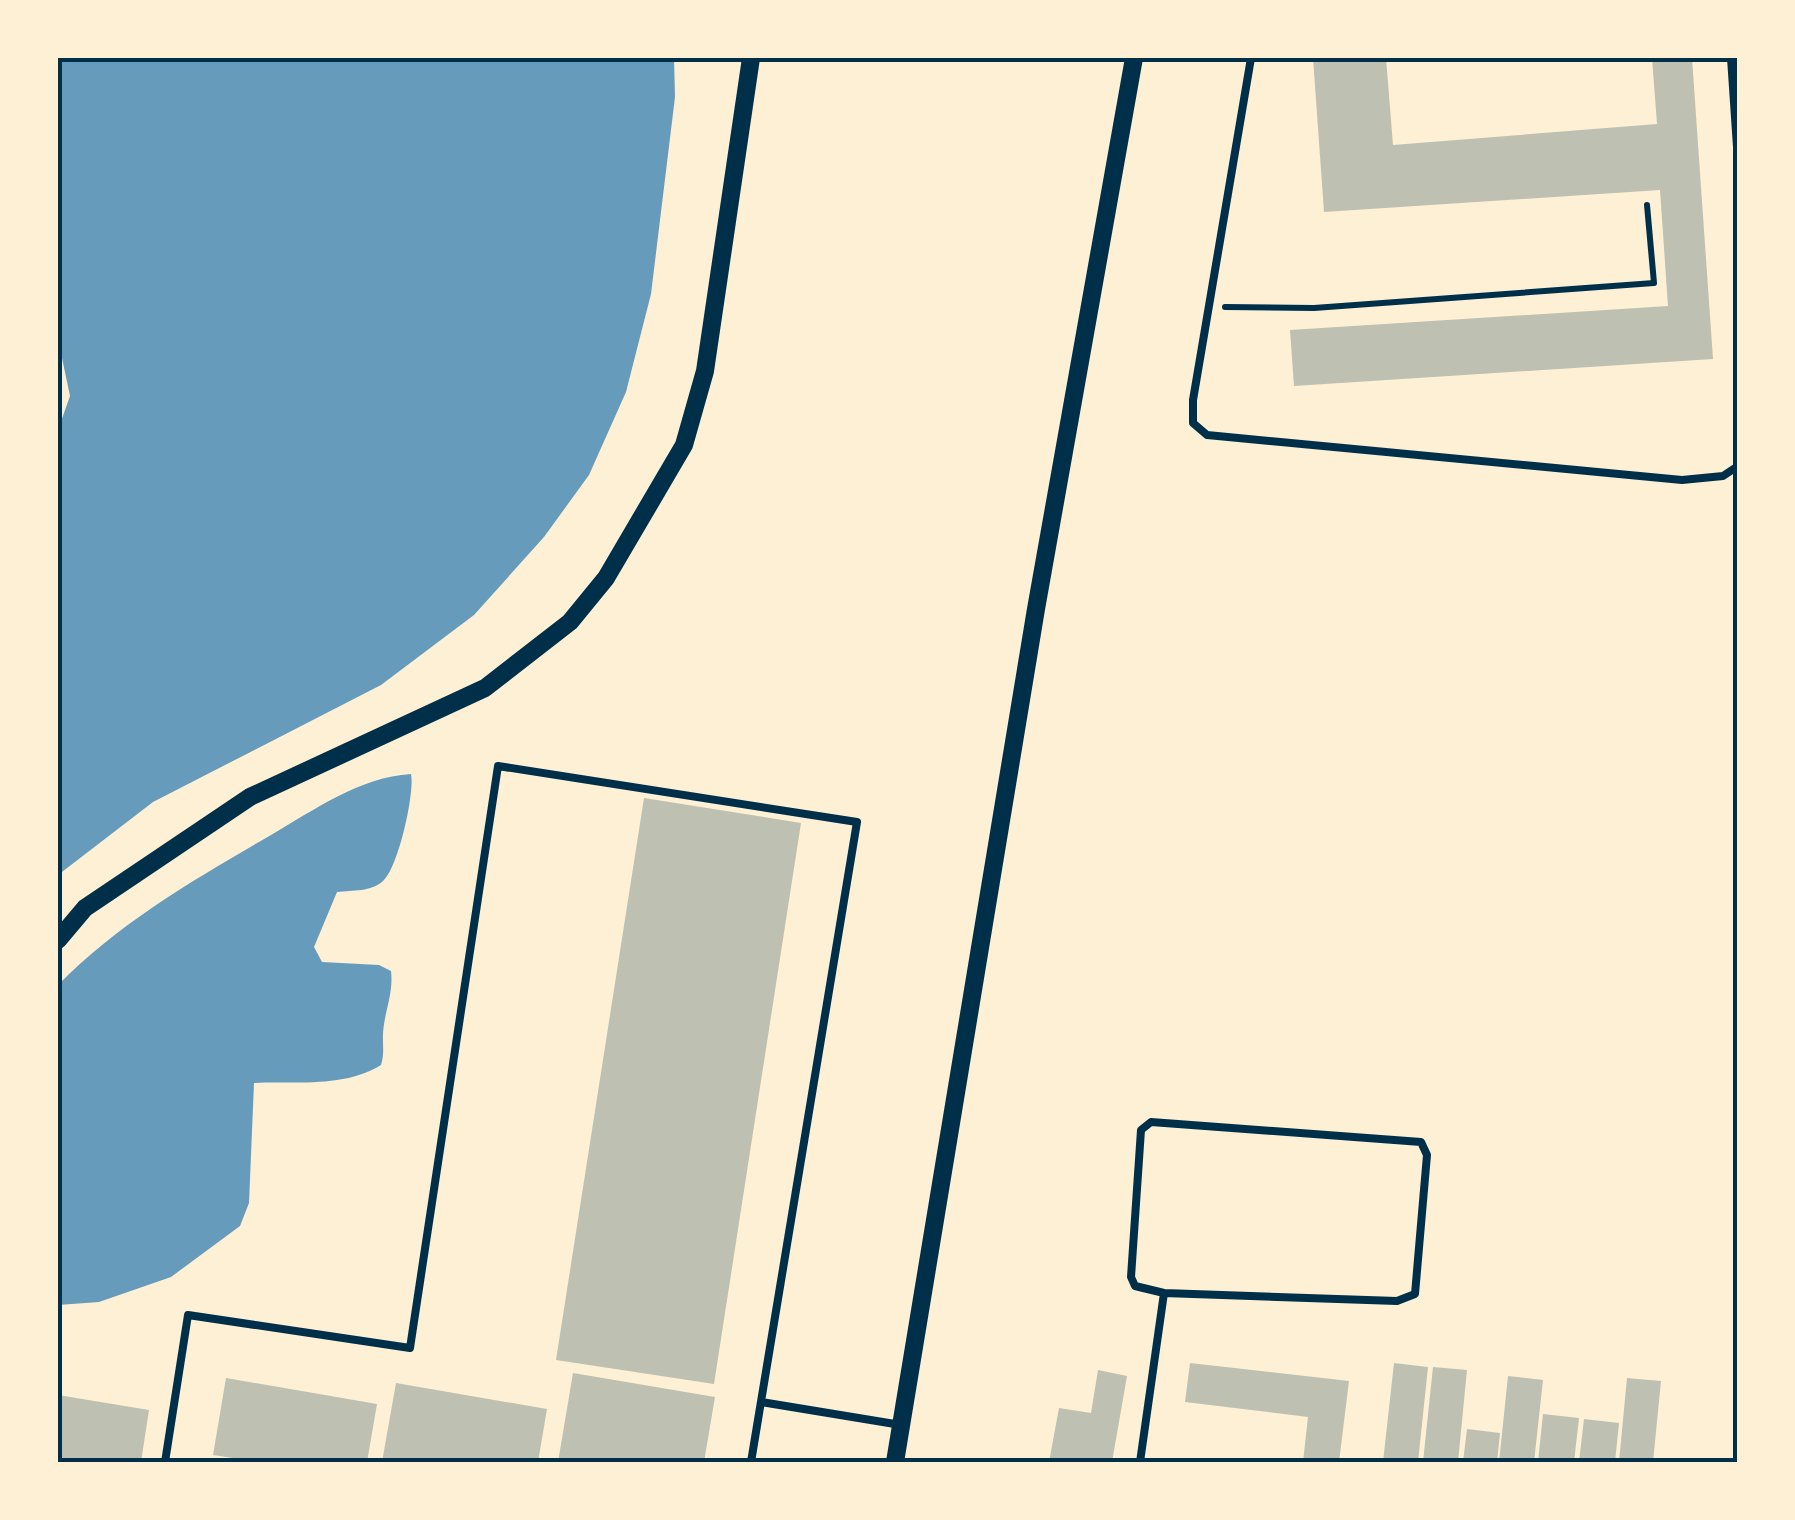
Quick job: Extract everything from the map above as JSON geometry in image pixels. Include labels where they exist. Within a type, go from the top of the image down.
[{"type":"street","points":[[58,940],[85,908],[250,797],[485,688],[570,622],[606,578],[684,445],[704,371],[752,58]]},
{"type":"street","points":[[895,1462],[1036,609],[1134,58]]},
{"type":"lane","points":[[1251,58],[1193,400],[1193,423],[1207,435],[1682,480],[1723,476],[1738,466]]},
{"type":"lane","points":[[1731,58],[1738,162]]},
{"type":"lane","points":[[164,1462],[188,1315],[410,1348],[498,766],[858,822],[751,1462]]},
{"type":"lane","points":[[1145,1124],[1416,1139],[1424,1147],[1427,1155],[1418,1285],[1410,1298],[1397,1302],[1164,1293],[1140,1289],[1131,1277],[1141,1130],[1145,1124]]},
{"type":"lane","points":[[1140,1462],[1164,1293]]},
{"type":"lane","points":[[761,1402],[901,1425]]},
{"type":"path","points":[[1209,306],[1314,308],[1654,283],[1647,206]]},
{"type":"water","points":[[58,58],[674,58],[675,97],[651,294],[626,392],[589,475],[544,537],[474,615],[381,685],[153,802],[58,875],[58,430],[70,396],[58,339]]},
{"type":"water","points":[[411,774],[404,830],[389,874],[373,887],[337,892],[314,947],[322,962],[379,965],[391,971],[381,1065],[335,1080],[254,1083],[249,1203],[240,1226],[171,1277],[99,1302],[58,1305],[58,985],[133,921],[214,868],[338,796],[374,781]]},
{"type":"building","points":[[1313,58],[1386,58],[1393,145],[1657,124],[1652,58],[1692,58],[1713,359],[1294,386],[1290,330],[1668,306],[1660,190],[1324,212]]},
{"type":"building","points":[[644,798],[801,823],[714,1384],[556,1360]]},
{"type":"building","points":[[1190,1363],[1349,1381],[1339,1462],[1303,1462],[1308,1417],[1185,1402]]},
{"type":"building","points":[[1394,1363],[1428,1367],[1418,1462],[1383,1462]]},
{"type":"building","points":[[1433,1367],[1467,1370],[1458,1462],[1423,1462]]},
{"type":"building","points":[[1098,1370],[1127,1376],[1112,1462],[1049,1462],[1059,1408],[1091,1413]]},
{"type":"building","points":[[573,1373],[715,1397],[704,1462],[558,1462]]},
{"type":"building","points":[[1508,1376],[1543,1380],[1534,1462],[1499,1462]]},
{"type":"building","points":[[226,1378],[377,1404],[367,1462],[259,1462],[213,1455]]},
{"type":"building","points":[[1627,1378],[1661,1381],[1653,1462],[1619,1462]]},
{"type":"building","points":[[396,1383],[547,1409],[538,1462],[382,1462]]},
{"type":"building","points":[[58,1395],[149,1410],[141,1462],[58,1462]]},
{"type":"building","points":[[1543,1414],[1579,1418],[1574,1462],[1538,1462]]},
{"type":"building","points":[[1584,1419],[1619,1423],[1615,1462],[1579,1462]]},
{"type":"building","points":[[1467,1429],[1500,1433],[1497,1462],[1463,1462]]}]
